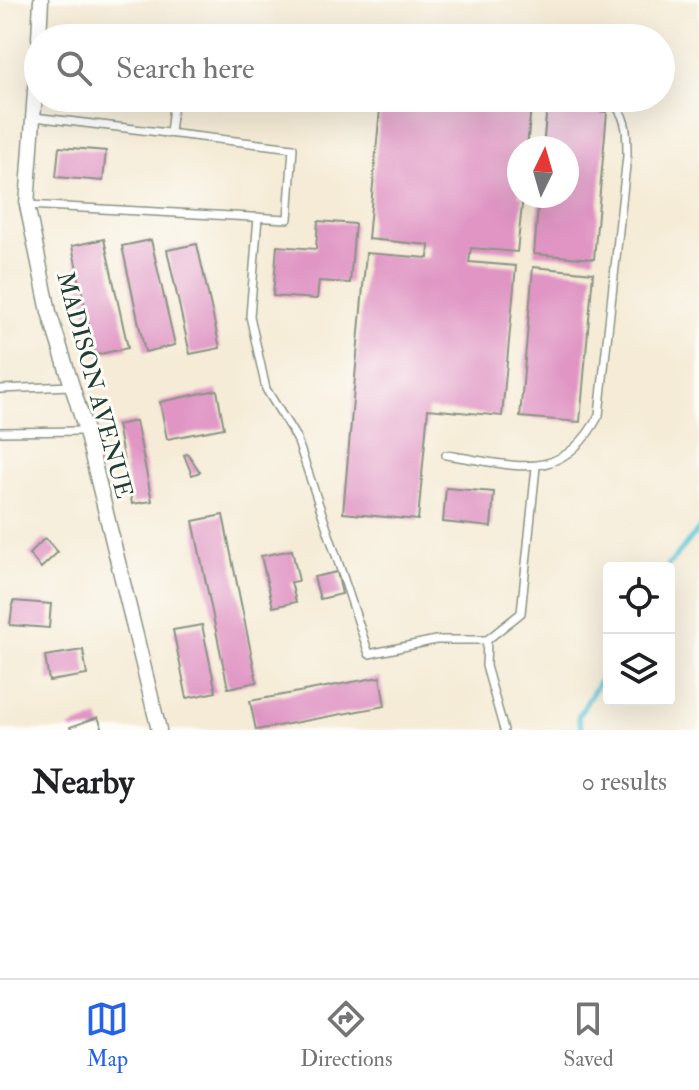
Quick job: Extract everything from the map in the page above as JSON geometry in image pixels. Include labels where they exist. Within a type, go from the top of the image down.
[{"type":"street","points":[[40,24],[41,0]]},
{"type":"street","name":"MADISON AVENUE","points":[[34,112],[27,205],[49,312],[86,431],[159,730]]},
{"type":"lane","points":[[170,133],[172,112]]},
{"type":"lane","points":[[446,455],[536,467],[561,461],[586,439],[599,415],[627,156],[627,128],[622,112]]},
{"type":"lane","points":[[27,205],[288,219],[293,148],[34,117]]},
{"type":"lane","points":[[258,217],[250,316],[266,389],[297,439],[369,654],[436,640],[487,640],[521,613],[536,467]]},
{"type":"lane","points":[[0,389],[71,386]]},
{"type":"lane","points":[[0,432],[86,431]]},
{"type":"lane","points":[[487,640],[486,666],[504,730]]},
{"type":"building","points":[[380,112],[530,112],[528,136],[507,136],[507,208],[522,208],[517,252],[471,248],[469,262],[516,266],[502,416],[428,409],[418,520],[343,513],[366,253],[428,258],[429,245],[368,239]]},
{"type":"building","points":[[546,112],[607,112],[594,259],[534,254],[538,208],[579,208],[579,136],[544,136]]},
{"type":"building","points":[[59,147],[106,151],[103,181],[56,177]]},
{"type":"building","points":[[318,221],[355,224],[350,283],[319,281],[317,299],[273,296],[277,246],[316,249]]},
{"type":"building","points":[[104,239],[128,348],[95,355],[72,246]]},
{"type":"building","points":[[151,240],[175,345],[145,352],[122,246]]},
{"type":"building","points":[[197,244],[220,348],[190,354],[167,250]]},
{"type":"building","points":[[533,267],[593,273],[580,422],[520,417]]},
{"type":"building","points":[[217,390],[224,428],[167,439],[160,402]]},
{"type":"building","points":[[136,421],[152,501],[132,504],[117,425]]},
{"type":"building","points":[[188,454],[200,472],[192,475],[184,455]]},
{"type":"building","points":[[446,488],[494,492],[491,527],[443,522]]},
{"type":"building","points":[[223,515],[257,682],[228,688],[193,521]]},
{"type":"building","points":[[45,538],[58,552],[41,568],[29,554]]},
{"type":"building","points":[[292,550],[299,581],[291,582],[296,602],[273,607],[261,556]]},
{"type":"building","points":[[337,572],[342,594],[320,599],[314,577]]},
{"type":"building","points":[[13,601],[51,604],[49,628],[10,625]]},
{"type":"building","points":[[202,625],[216,692],[187,698],[173,630]]},
{"type":"building","points":[[83,650],[87,675],[49,681],[45,656]]},
{"type":"building","points":[[380,677],[385,706],[256,730],[250,701]]},
{"type":"building","points":[[98,717],[103,730],[71,730],[70,727]]},
{"type":"waterway","points":[[671,562],[699,529]]},
{"type":"waterway","points":[[582,730],[578,717],[603,675]]}]
